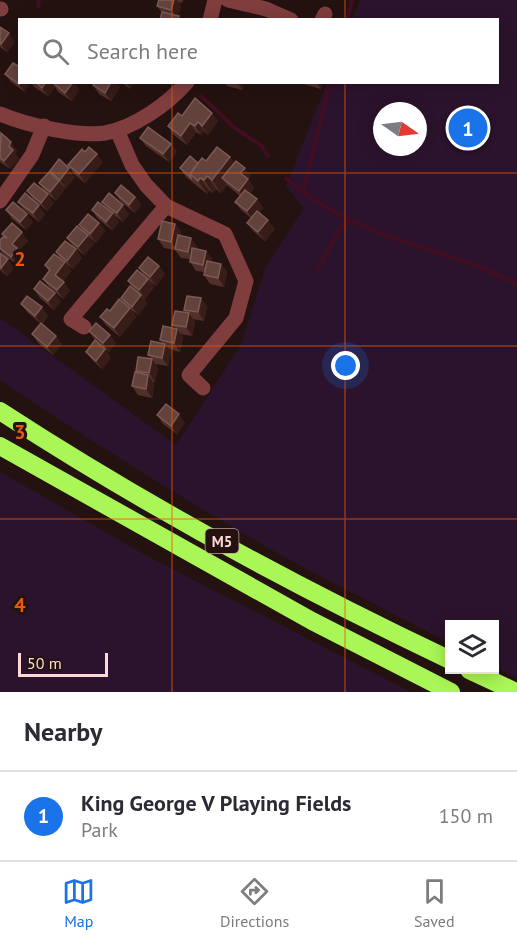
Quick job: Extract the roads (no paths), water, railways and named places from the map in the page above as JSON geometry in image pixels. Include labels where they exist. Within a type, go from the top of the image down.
[{"type":"highway","name":"M5","points":[[0,409],[111,480],[321,595],[445,657]]},
{"type":"highway","name":"M5","points":[[2,447],[312,621],[451,692]]},
{"type":"highway","points":[[479,674],[516,692]]},
{"type":"street","points":[[210,18],[215,0]]},
{"type":"street","points":[[228,0],[266,9],[286,18]]},
{"type":"street","points":[[0,114],[44,126],[102,133],[117,130],[151,112],[177,94],[185,84]]},
{"type":"street","points":[[0,201],[32,155],[44,126]]},
{"type":"street","points":[[117,130],[132,165],[146,185],[166,206],[225,234],[246,281],[236,318],[189,375],[202,388]]},
{"type":"street","points":[[84,327],[71,319],[166,206]]},
{"type":"waterway","points":[[38,7],[39,0]]},
{"type":"waterway","points":[[348,18],[352,0]]},
{"type":"waterway","points":[[303,192],[330,84]]},
{"type":"waterway","points":[[201,96],[235,128],[262,146],[268,156]]},
{"type":"waterway","points":[[286,178],[307,195],[352,221],[480,267],[517,284]]},
{"type":"waterway","points":[[318,269],[340,229],[348,222]]},
{"type":"place","name":"King George V Playing Fields","points":[[468,128]]}]
